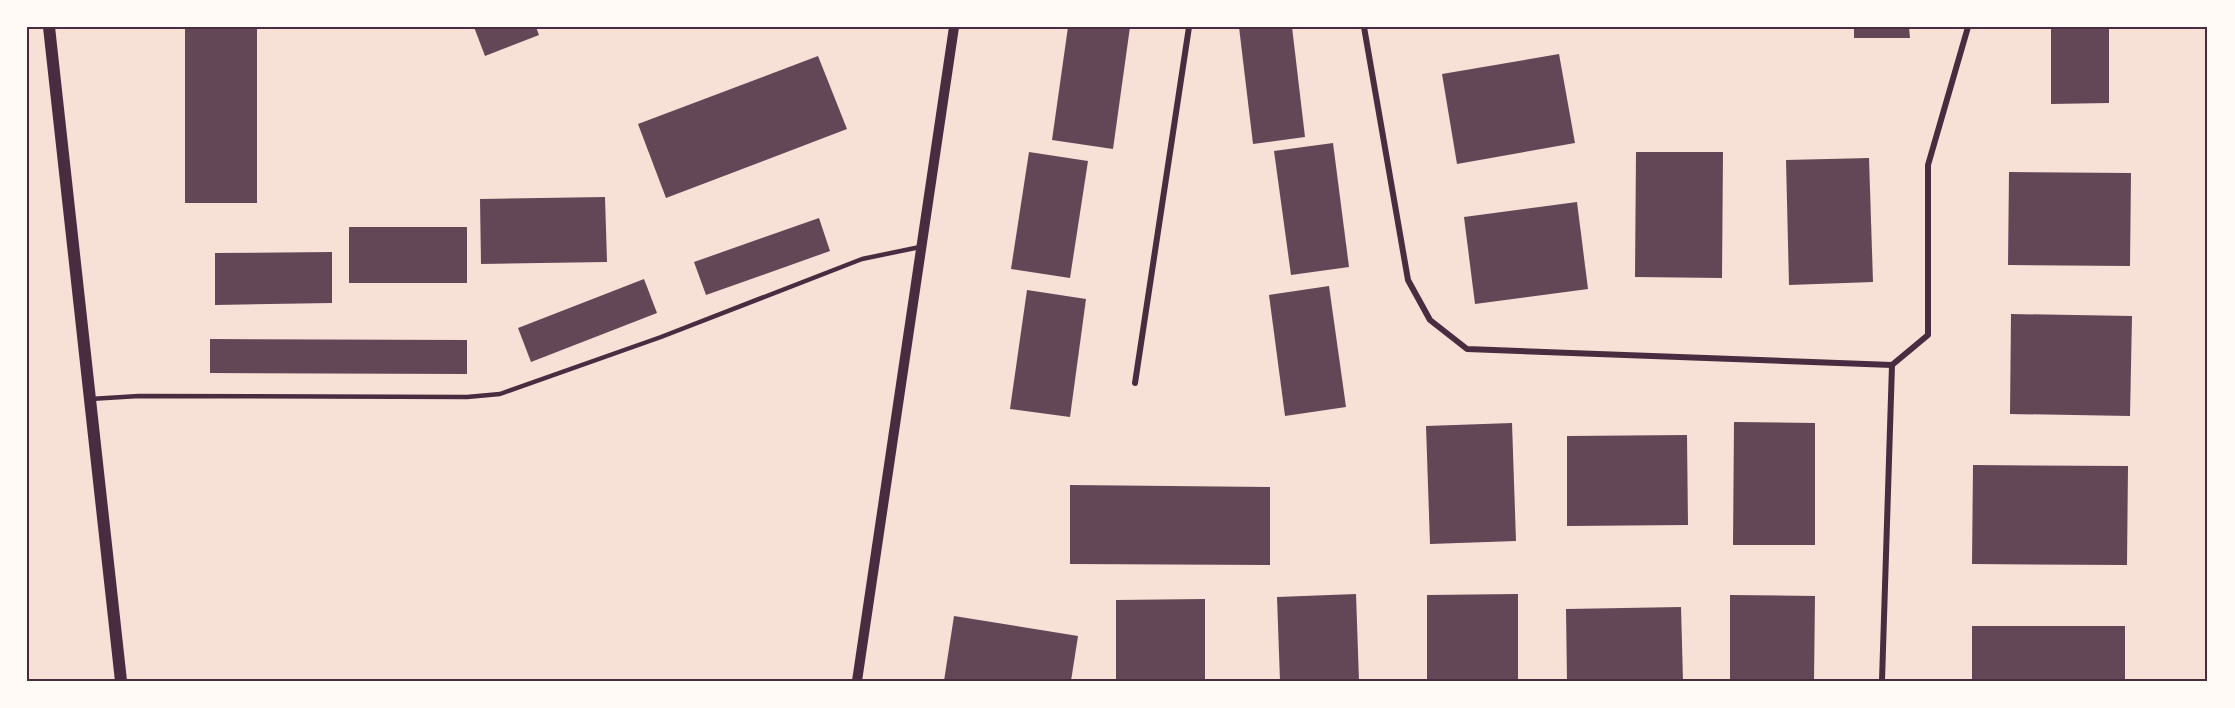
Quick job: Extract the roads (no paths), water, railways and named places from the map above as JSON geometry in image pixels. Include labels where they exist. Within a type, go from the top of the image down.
[{"type":"main road","points":[[49,27],[121,681]]},
{"type":"street","points":[[857,681],[954,27]]},
{"type":"street","points":[[1135,382],[1190,27]]},
{"type":"street","points":[[1364,27],[1408,280],[1430,320],[1467,349],[1892,365],[1928,335],[1928,165],[1968,27]]},
{"type":"street","points":[[1882,681],[1892,365]]},
{"type":"lane","points":[[90,399],[139,396],[467,397],[500,394],[662,337],[862,259],[922,246]]}]
